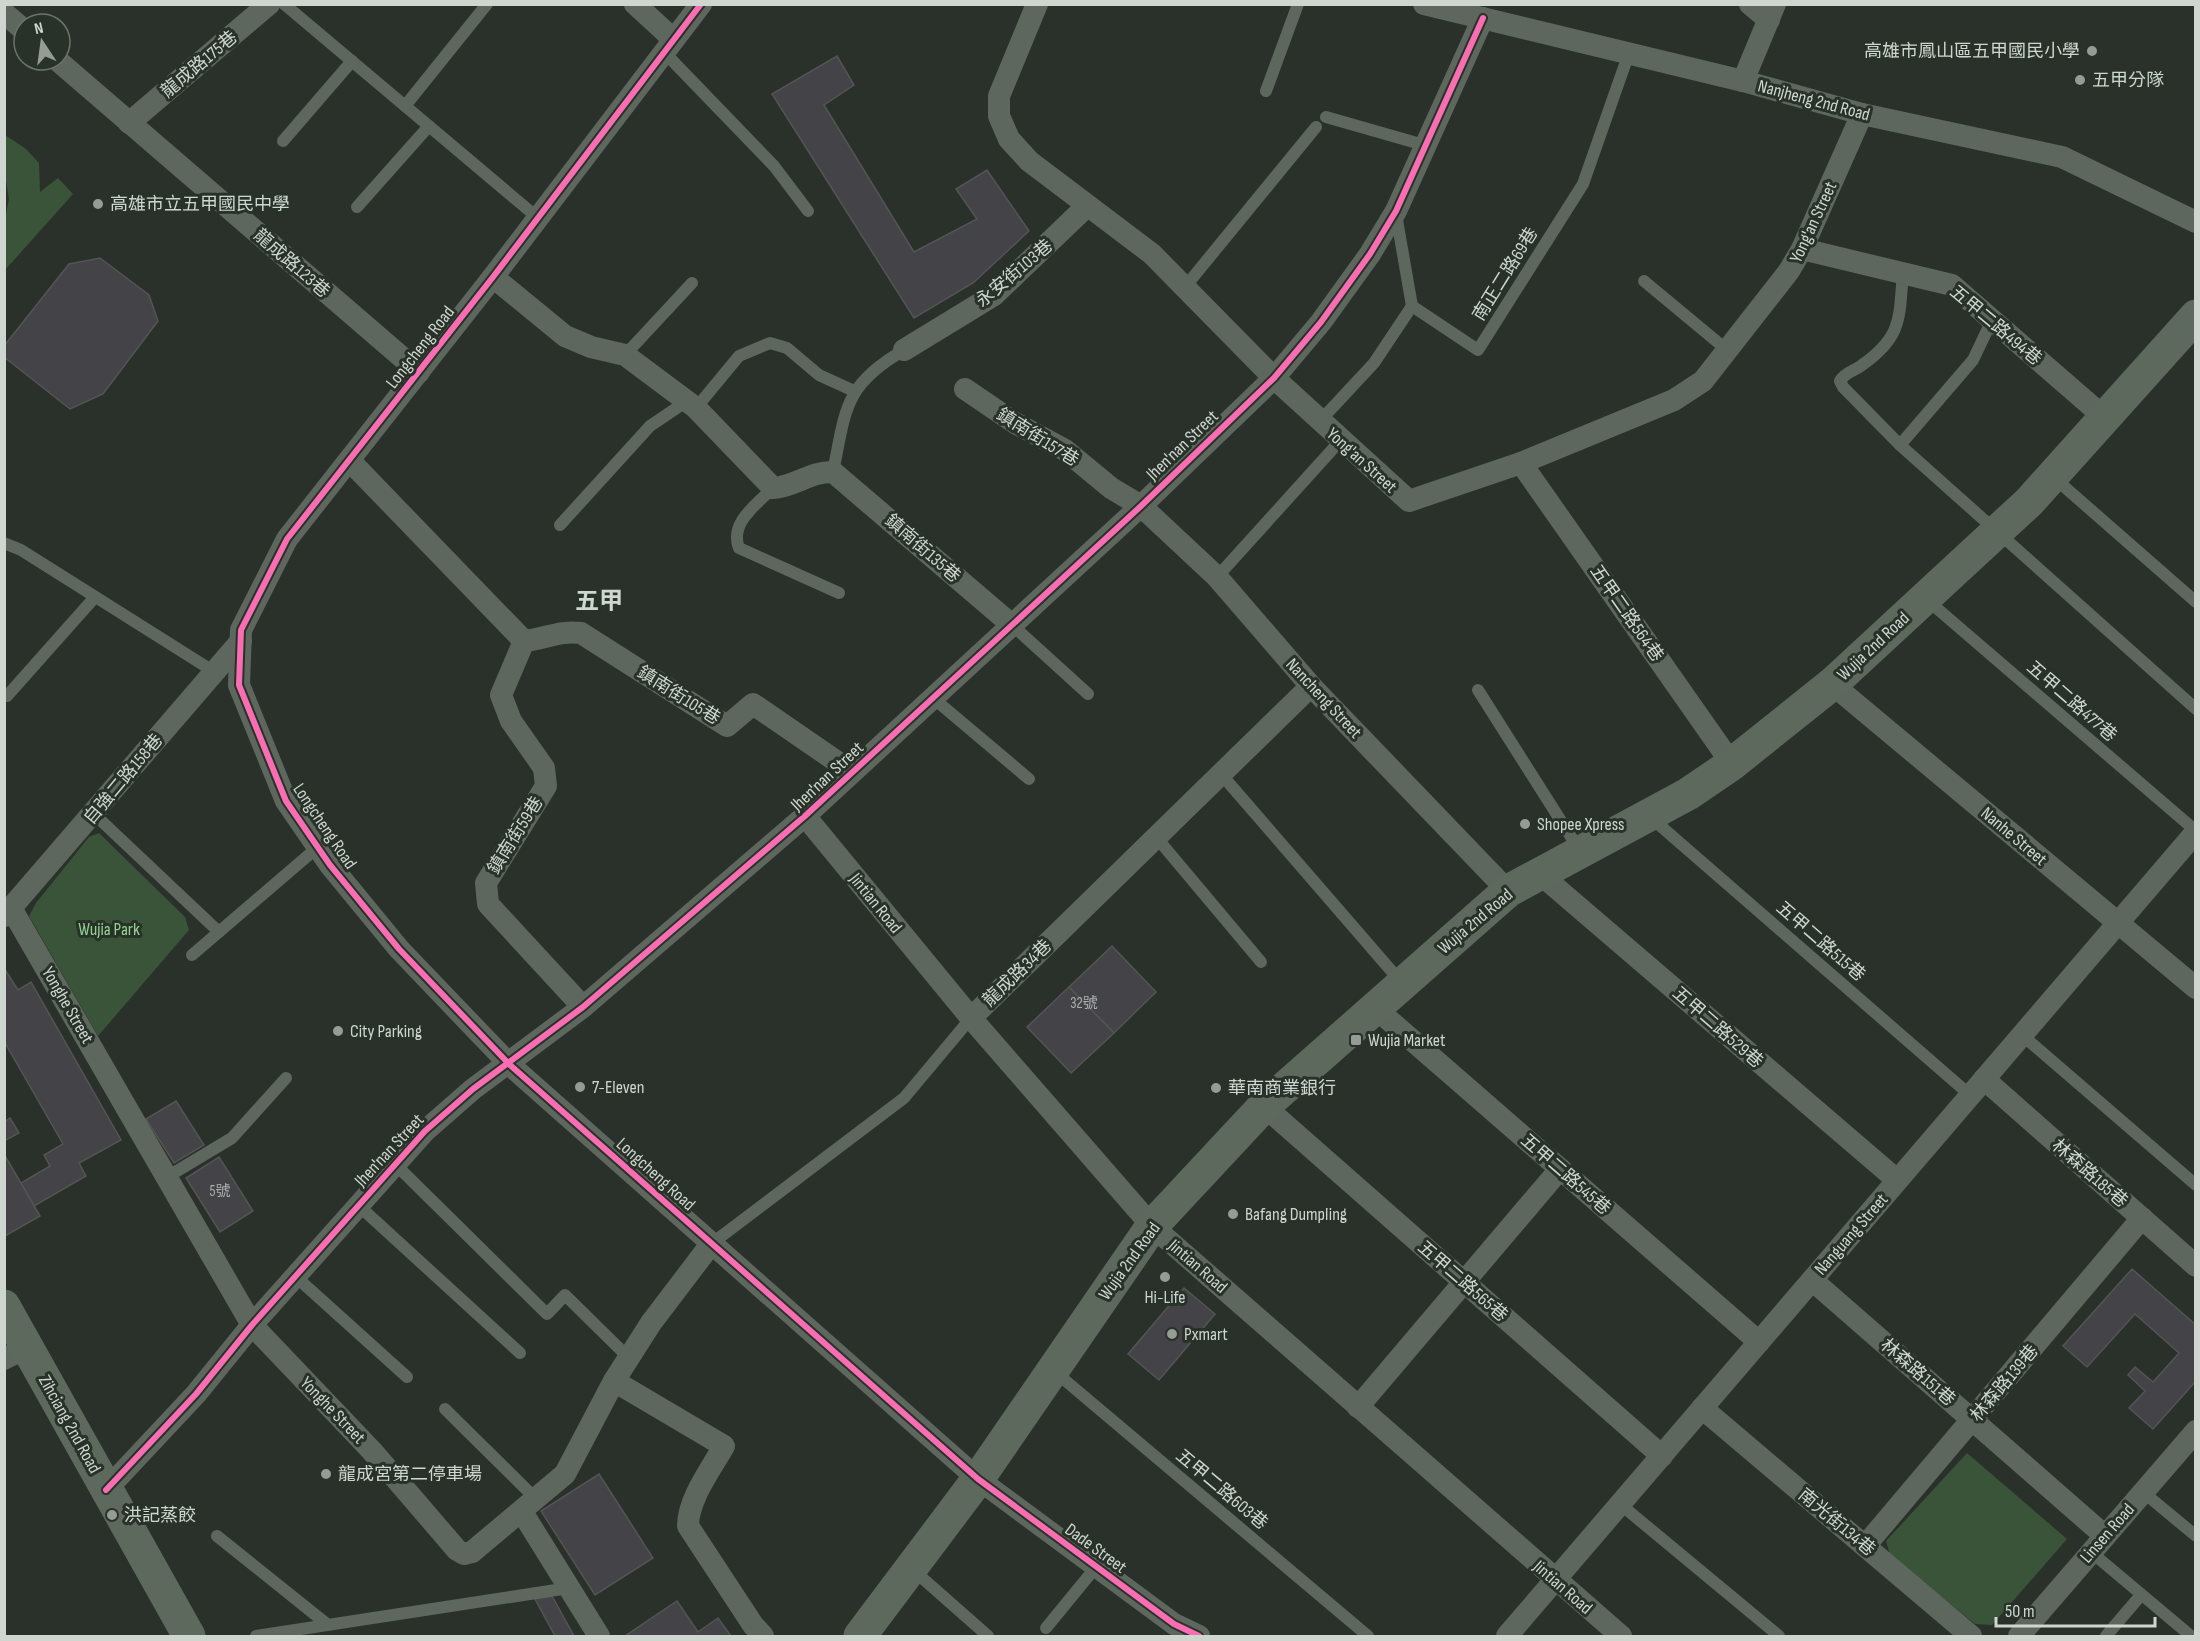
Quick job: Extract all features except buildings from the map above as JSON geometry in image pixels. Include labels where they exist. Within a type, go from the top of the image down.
[{"type":"main road","name":"Wujia 2nd Road","points":[[860,1636],[978,1479],[1152,1226],[1264,1106],[1508,891],[1688,794],[1732,764],[1832,684],[2029,502],[2196,316]]},
{"type":"main road","name":"Zihciang 2nd Road","points":[[4,1306],[16,1353],[106,1490],[189,1636]]},
{"type":"street","name":"龍成路175巷","points":[[129,123],[269,4]]},
{"type":"street","points":[[635,4],[669,46]]},
{"type":"street","name":"Longcheng Road","points":[[701,4],[494,277],[287,539],[241,630],[239,685],[286,801],[318,847],[399,949],[510,1065],[978,1479]]},
{"type":"street","name":"Yong'an Street","points":[[1037,4],[999,96],[999,116],[1009,139],[1029,161],[1152,254],[1274,378],[1340,441],[1409,501],[1521,463],[1689,393],[1703,381],[1789,270],[1802,249],[1862,114]]},
{"type":"street","name":"Nanjheng 2nd Road","points":[[1424,4],[1484,11],[1629,53],[1862,114],[2062,157],[2196,222]]},
{"type":"street","points":[[1743,81],[1772,12],[1750,4]]},
{"type":"street","name":"Jhen'nan Street","points":[[106,1490],[196,1394],[252,1325],[425,1131],[473,1089],[510,1065],[583,1007],[805,816],[1141,506],[1274,378],[1321,322],[1370,254],[1396,211],[1484,11]]},
{"type":"street","name":"龍成路123巷","points":[[71,72],[419,372]]},
{"type":"street","name":"永安街103巷","points":[[904,350],[993,295],[1087,206]]},
{"type":"street","name":"五甲二路494巷","points":[[1802,249],[1952,285],[2104,417]]},
{"type":"street","points":[[494,277],[565,336],[591,348],[625,355],[691,405],[773,488],[781,488],[821,471],[833,472]]},
{"type":"street","name":"鎮南街157巷","points":[[965,389],[1015,423],[1065,450],[1111,488],[1141,506]]},
{"type":"street","points":[[350,461],[524,641]]},
{"type":"street","name":"五甲二路564巷","points":[[1521,463],[1732,764]]},
{"type":"street","name":"鎮南街135巷","points":[[833,472],[1012,625]]},
{"type":"street","name":"Nancheng Street","points":[[1141,506],[1217,578],[1311,687],[1508,891]]},
{"type":"street","name":"鎮南街105巷","points":[[524,641],[541,639],[564,631],[581,633],[727,726],[753,704],[852,772]]},
{"type":"street","name":"自強二路158巷","points":[[8,912],[241,641]]},
{"type":"street","name":"鎮南街59巷","points":[[524,641],[501,695],[511,721],[544,768],[546,786],[486,883],[488,904],[583,1007]]},
{"type":"street","name":"Nanhe Street","points":[[1832,684],[2196,988]]},
{"type":"street","name":"龍成路34巷","points":[[971,1018],[1311,687]]},
{"type":"street","name":"Jintian Road","points":[[805,816],[971,1018],[1152,1226],[1621,1636]]},
{"type":"street","name":"Nanguang Street","points":[[1507,1636],[2196,831]]},
{"type":"street","name":"五甲二路529巷","points":[[1540,874],[1897,1180]]},
{"type":"street","name":"Yonghe Street","points":[[8,912],[167,1177],[252,1325],[372,1451],[457,1550],[464,1554],[472,1552],[565,1474],[628,1358],[651,1323],[711,1244]]},
{"type":"street","name":"五甲二路545巷","points":[[1374,1007],[1759,1342]]},
{"type":"street","name":"林森路185巷","points":[[1977,1087],[2142,1218],[2196,1266]]},
{"type":"street","name":"五甲二路565巷","points":[[1264,1106],[1662,1456]]},
{"type":"street","points":[[1358,1407],[1560,1169]]},
{"type":"street","name":"林森路139巷","points":[[1864,1546],[2142,1218]]},
{"type":"street","name":"林森路151巷","points":[[1812,1280],[1973,1420],[2098,1544]]},
{"type":"street","points":[[614,1381],[724,1446],[693,1504],[688,1516],[688,1526],[753,1625],[764,1636]]},
{"type":"street","name":"南光街134巷","points":[[1702,1408],[1971,1636]]},
{"type":"street","name":"Linsen Road","points":[[2019,1636],[2196,1431]]},
{"type":"street","name":"Dade Street","points":[[978,1479],[1174,1624],[1196,1636]]},
{"type":"street","points":[[529,1505],[569,1588],[598,1636]]},
{"type":"lane","points":[[284,4],[538,218]]},
{"type":"lane","points":[[405,106],[487,4]]},
{"type":"lane","points":[[1266,91],[1298,4]]},
{"type":"lane","points":[[669,46],[774,166],[808,211]]},
{"type":"lane","name":"南正二路69巷","points":[[1412,306],[1478,350],[1583,184],[1629,53]]},
{"type":"lane","points":[[283,141],[352,61]]},
{"type":"lane","points":[[1326,117],[1424,145]]},
{"type":"lane","points":[[357,207],[429,126]]},
{"type":"lane","points":[[1185,287],[1316,128]]},
{"type":"lane","points":[[1320,421],[1374,363],[1412,306],[1396,211]]},
{"type":"lane","points":[[1903,272],[1898,326],[1885,347],[1861,366],[1843,376],[1840,381],[1900,445],[2196,709]]},
{"type":"lane","points":[[1644,281],[1728,350]]},
{"type":"lane","points":[[625,355],[692,283]]},
{"type":"lane","points":[[1900,445],[1973,360],[1992,320]]},
{"type":"lane","points":[[560,525],[650,426],[691,405],[739,356],[770,343],[787,348],[819,375],[854,391]]},
{"type":"lane","points":[[833,472],[845,411],[854,391],[879,365],[904,350]]},
{"type":"lane","points":[[1217,578],[1340,441]]},
{"type":"lane","points":[[2052,476],[2196,602]]},
{"type":"lane","points":[[773,488],[739,525],[736,540],[739,548],[839,593]]},
{"type":"lane","points":[[4,543],[21,550],[213,671]]},
{"type":"lane","points":[[7,696],[95,597]]},
{"type":"lane","name":"五甲二路477巷","points":[[1925,598],[2196,831]]},
{"type":"lane","points":[[1012,625],[1088,694]]},
{"type":"lane","points":[[1478,690],[1581,852]]},
{"type":"lane","points":[[933,698],[1029,779]]},
{"type":"lane","points":[[1221,774],[1402,983]]},
{"type":"lane","points":[[94,814],[219,932]]},
{"type":"lane","name":"五甲二路515巷","points":[[1648,816],[1977,1087]]},
{"type":"lane","points":[[1156,837],[1261,962]]},
{"type":"lane","points":[[192,955],[318,847]]},
{"type":"lane","name":"龍成路34巷","points":[[711,1244],[904,1098],[971,1018]]},
{"type":"lane","points":[[2022,1035],[2196,1185]]},
{"type":"lane","points":[[167,1177],[232,1138],[286,1078]]},
{"type":"lane","points":[[395,1164],[547,1314],[566,1295],[628,1358]]},
{"type":"lane","points":[[358,1205],[520,1353]]},
{"type":"lane","points":[[295,1276],[407,1377]]},
{"type":"lane","name":"五甲二路603巷","points":[[1053,1370],[1368,1636]]},
{"type":"lane","points":[[445,1409],[529,1505]]},
{"type":"lane","points":[[2143,1492],[2196,1536]]},
{"type":"lane","points":[[1620,1504],[1779,1636]]},
{"type":"lane","points":[[217,1536],[327,1625]]},
{"type":"lane","points":[[2098,1544],[2141,1595],[2191,1636]]},
{"type":"lane","points":[[1046,1628],[1096,1566]]},
{"type":"lane","points":[[911,1568],[988,1636]]},
{"type":"lane","points":[[256,1636],[569,1588]]},
{"type":"lane","points":[[2106,1636],[2141,1595]]},
{"type":"green space","points":[[5,135],[26,149],[39,163],[40,192],[58,178],[73,194],[5,270],[5,219],[9,199],[5,175]]},
{"type":"green space","name":"Wujia Park","points":[[99,833],[185,917],[189,930],[98,1036],[29,916],[36,903],[89,837]]},
{"type":"green space","points":[[1967,1453],[2067,1539],[1992,1625],[1975,1624],[1890,1555],[1886,1541]]},
{"type":"cycle path","points":[[701,4],[493,277],[287,539],[241,630],[239,685],[286,801],[330,865],[399,949],[510,1065],[978,1479],[1174,1624],[1199,1636]]},
{"type":"cycle path","points":[[106,1490],[196,1394],[252,1325],[425,1131],[473,1089],[583,1007],[805,816],[1141,506],[1274,378],[1321,322],[1370,254],[1396,211],[1483,18]]},
{"type":"place","name":"高雄市鳳山區五甲國民小學","points":[[2092,51]]},
{"type":"place","name":"五甲分隊","points":[[2080,80]]},
{"type":"place","name":"高雄市立五甲國民中學","points":[[98,204]]},
{"type":"place","name":"Shopee Xpress","points":[[1525,824]]},
{"type":"place","name":"City Parking","points":[[338,1031]]},
{"type":"place","name":"Wujia Market","points":[[1356,1040]]},
{"type":"place","name":"7-Eleven","points":[[580,1087]]},
{"type":"place","name":"華南商業銀行","points":[[1216,1088]]},
{"type":"place","name":"Bafang Dumpling","points":[[1233,1214]]},
{"type":"place","name":"Hi-Life","points":[[1165,1277]]},
{"type":"place","name":"Pxmart","points":[[1172,1334]]},
{"type":"place","name":"龍成宮第二停車場","points":[[326,1474]]},
{"type":"place","name":"洪記蒸餃","points":[[112,1515]]},
{"type":"district","name":"五甲","points":[[599,601]]}]
